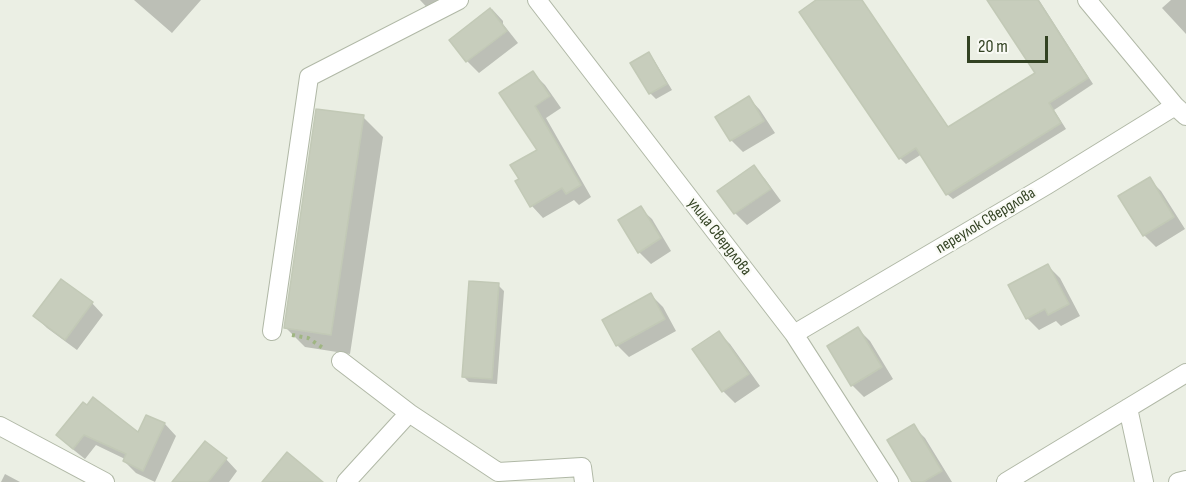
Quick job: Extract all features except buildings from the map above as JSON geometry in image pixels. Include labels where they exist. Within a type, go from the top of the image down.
[{"type":"street","points":[[272,331],[309,77],[459,0]]},
{"type":"street","name":"улица Свердлова","points":[[537,0],[794,334],[889,482]]},
{"type":"street","name":"переулок Свердлова","points":[[794,334],[1047,185],[1181,111],[1087,0]]},
{"type":"street","points":[[341,361],[409,413],[498,472],[582,467],[584,482]]},
{"type":"street","points":[[1006,482],[1186,373]]},
{"type":"street","points":[[1128,408],[1144,482]]},
{"type":"street","points":[[346,482],[409,413]]},
{"type":"street","points":[[0,426],[105,482]]},
{"type":"street","points":[[1178,482],[1186,480]]},
{"type":"path","points":[[272,331],[308,338],[341,361]]}]
